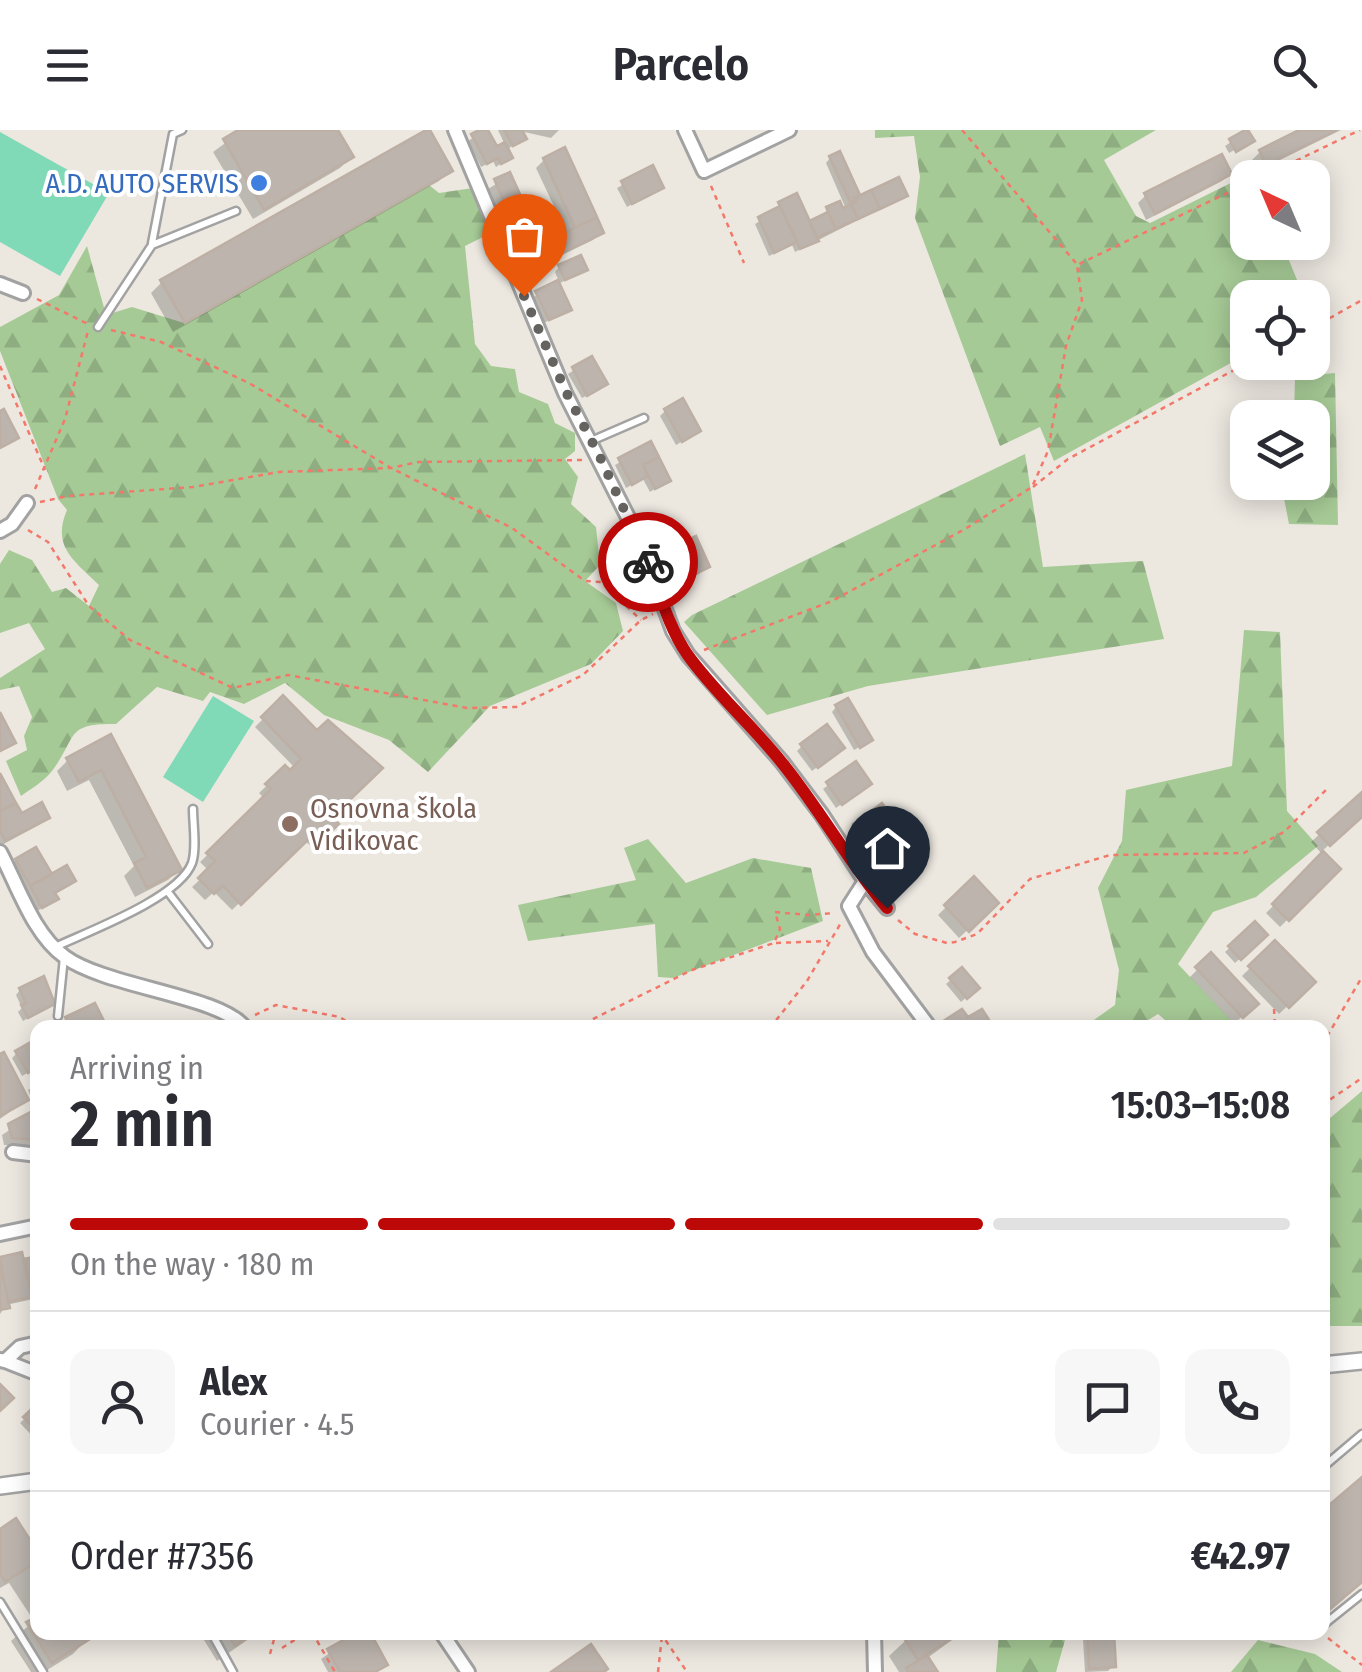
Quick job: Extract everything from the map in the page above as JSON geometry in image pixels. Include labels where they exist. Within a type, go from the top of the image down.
[{"type":"street","points":[[455,130],[566,392],[639,539],[664,608],[688,656],[782,762],[887,908]]},
{"type":"street","points":[[685,130],[704,171],[789,130]]},
{"type":"street","points":[[0,284],[24,292]]},
{"type":"street","points":[[6,528],[27,503]]},
{"type":"street","points":[[0,853],[40,930],[59,952],[98,973],[222,1010],[237,1020]]},
{"type":"street","points":[[865,881],[849,906],[872,952],[924,1020]]},
{"type":"street","points":[[13,1152],[30,1154]]},
{"type":"street","points":[[0,1234],[30,1228]]},
{"type":"street","points":[[3,1361],[30,1344]]},
{"type":"street","points":[[3,1361],[30,1371]]},
{"type":"street","points":[[1330,1363],[1362,1361]]},
{"type":"street","points":[[0,1486],[30,1482]]},
{"type":"street","points":[[446,1640],[468,1672]]},
{"type":"street","points":[[874,1640],[875,1672]]},
{"type":"lane","points":[[94,326],[152,245],[173,134],[182,130]]},
{"type":"lane","points":[[152,245],[236,211]]},
{"type":"lane","points":[[592,441],[644,418]]},
{"type":"lane","points":[[58,1016],[59,952],[168,892],[186,873],[194,859],[193,809]]},
{"type":"lane","points":[[168,892],[208,944]]},
{"type":"lane","points":[[1330,1461],[1362,1434]]},
{"type":"lane","points":[[1330,1622],[1362,1594]]},
{"type":"lane","points":[[0,1602],[43,1672]]},
{"type":"lane","points":[[215,1640],[233,1672]]},
{"type":"path","points":[[962,130],[1077,265],[1082,300],[1066,346],[1048,450],[1032,488]]},
{"type":"path","points":[[1298,160],[1360,130]]},
{"type":"path","points":[[704,171],[744,262]]},
{"type":"path","points":[[1077,265],[1230,193]]},
{"type":"path","points":[[24,292],[94,326],[161,342],[250,384],[391,468],[512,528],[584,581],[601,582],[641,620]]},
{"type":"path","points":[[1330,318],[1362,300]]},
{"type":"path","points":[[27,503],[65,420],[94,326]]},
{"type":"path","points":[[0,366],[45,470]]},
{"type":"path","points":[[688,656],[832,601],[966,529],[1032,488],[1068,459],[1230,372]]},
{"type":"path","points":[[27,503],[68,496],[193,487],[279,472],[391,468],[418,462],[574,461],[600,457]]},
{"type":"path","points":[[6,528],[48,542],[90,606],[130,640],[233,688],[288,674],[467,708],[516,707],[583,675],[641,620],[664,608]]},
{"type":"path","points":[[887,908],[915,934],[955,942],[977,934],[1030,880],[1110,856],[1244,853],[1284,832],[1328,787]]},
{"type":"path","points":[[774,943],[780,929],[776,912],[808,916],[848,912],[807,982],[776,1020]]},
{"type":"path","points":[[591,1020],[692,970],[774,943],[830,941]]},
{"type":"path","points":[[1330,1031],[1362,977]]},
{"type":"path","points":[[250,1020],[276,1005],[345,1020]]},
{"type":"path","points":[[1274,1009],[1275,1020]]},
{"type":"path","points":[[1330,1100],[1362,1078]]},
{"type":"path","points":[[1330,1636],[1362,1665]]},
{"type":"path","points":[[270,1654],[274,1640]]},
{"type":"path","points":[[282,1648],[296,1640]]},
{"type":"path","points":[[314,1640],[335,1672]]},
{"type":"path","points":[[658,1672],[661,1640]]},
{"type":"path","points":[[665,1640],[687,1672]]},
{"type":"green space","points":[[875,130],[1156,130],[1104,160],[1136,216],[1150,223],[1230,183],[1230,260],[1289,260],[1297,280],[1230,280],[1230,363],[1054,461],[1040,427],[1000,446],[915,218],[920,177],[914,136],[875,138]]},
{"type":"green space","points":[[0,132],[109,193],[60,276],[0,242]]},
{"type":"green space","points":[[429,185],[439,193],[473,188],[491,233],[465,246],[475,344],[491,366],[515,369],[519,392],[548,404],[555,423],[575,433],[575,451],[565,459],[578,477],[571,504],[596,527],[600,565],[585,581],[616,603],[623,631],[591,664],[490,706],[428,772],[389,740],[324,715],[285,683],[244,704],[210,692],[203,701],[157,687],[116,724],[80,729],[49,775],[21,796],[6,761],[27,750],[24,736],[32,717],[19,686],[0,690],[0,678],[45,649],[29,623],[0,633],[0,564],[9,550],[32,560],[52,592],[66,588],[89,606],[99,585],[64,544],[67,510],[58,499],[0,351],[0,327],[59,295],[87,246],[106,315],[132,307],[184,323]]},
{"type":"green space","points":[[1335,373],[1338,525],[1289,524],[1284,500],[1330,500],[1330,400],[1294,400],[1295,380],[1330,380],[1330,374]]},
{"type":"green space","points":[[1025,454],[1043,567],[1143,561],[1164,639],[868,686],[767,715],[684,622],[692,615]]},
{"type":"green space","points":[[1244,630],[1280,632],[1287,811],[1318,846],[1256,897],[1213,912],[1178,964],[1230,1020],[1165,1020],[1158,1014],[1148,1020],[1094,1020],[1115,1005],[1119,970],[1098,888],[1122,841],[1126,790],[1232,766]]},
{"type":"green space","points":[[213,696],[254,721],[203,802],[163,777]]},
{"type":"green space","points":[[648,839],[686,883],[753,858],[811,868],[823,921],[673,978],[658,977],[655,924],[528,941],[518,905],[636,880],[624,848]]},
{"type":"green space","points":[[1362,1091],[1362,1326],[1330,1326],[1330,1118]]},
{"type":"green space","points":[[998,1640],[1065,1640],[1056,1672],[996,1672]]},
{"type":"green space","points":[[1258,1640],[1315,1654],[1342,1672],[1231,1672]]},
{"type":"building","points":[[238,130],[338,130],[354,157],[264,210],[223,139]]},
{"type":"building","points":[[430,130],[453,171],[185,323],[160,280]]},
{"type":"building","points":[[488,130],[497,146],[505,142],[513,158],[501,164],[498,158],[487,164],[471,134]]},
{"type":"building","points":[[504,130],[522,130],[527,139],[513,146]]},
{"type":"building","points":[[1245,130],[1255,141],[1236,152],[1229,139]]},
{"type":"building","points":[[1299,130],[1337,130],[1276,160],[1264,160],[1259,150]]},
{"type":"building","points":[[565,147],[597,217],[575,228],[543,158]]},
{"type":"building","points":[[840,151],[860,195],[851,204],[829,156]]},
{"type":"building","points":[[1222,154],[1230,170],[1230,175],[1155,214],[1144,193]]},
{"type":"building","points":[[653,165],[664,188],[632,204],[621,181]]},
{"type":"building","points":[[510,172],[542,243],[526,251],[494,179]]},
{"type":"building","points":[[899,177],[908,196],[880,209],[871,190]]},
{"type":"building","points":[[871,190],[880,209],[858,219],[851,204],[856,202],[854,198]]},
{"type":"building","points":[[797,193],[819,241],[800,249],[778,202]]},
{"type":"building","points":[[840,201],[843,208],[851,204],[858,219],[836,229],[826,207]]},
{"type":"building","points":[[780,206],[797,242],[774,253],[758,217]]},
{"type":"building","points":[[828,212],[836,229],[817,238],[809,221]]},
{"type":"building","points":[[597,217],[604,233],[533,267],[526,251]]},
{"type":"building","points":[[581,255],[588,270],[565,280],[558,265]]},
{"type":"building","points":[[558,280],[572,310],[549,320],[535,291]]},
{"type":"building","points":[[592,356],[608,384],[587,396],[572,367]]},
{"type":"building","points":[[683,398],[701,431],[682,442],[664,409]]},
{"type":"building","points":[[4,409],[19,438],[0,448],[0,411]]},
{"type":"building","points":[[651,441],[659,457],[643,465],[648,476],[632,485],[618,458]]},
{"type":"building","points":[[659,457],[671,481],[655,489],[643,465]]},
{"type":"building","points":[[696,536],[710,567],[674,584],[660,553]]},
{"type":"building","points":[[283,695],[317,730],[328,720],[383,768],[332,817],[339,824],[321,841],[314,834],[241,905],[223,886],[214,894],[198,878],[215,861],[206,853],[271,789],[265,784],[285,765],[290,770],[301,759],[261,717]]},
{"type":"building","points":[[848,698],[873,740],[860,748],[835,705]]},
{"type":"building","points":[[0,712],[16,743],[0,751]]},
{"type":"building","points":[[827,724],[845,748],[818,768],[800,744]]},
{"type":"building","points":[[111,734],[182,870],[147,888],[134,863],[146,857],[101,770],[79,782],[66,758]]},
{"type":"building","points":[[856,761],[872,784],[842,805],[826,782]]},
{"type":"building","points":[[0,773],[16,803],[0,811]]},
{"type":"building","points":[[1362,792],[1362,817],[1330,846],[1317,832]]},
{"type":"building","points":[[42,802],[50,818],[5,841],[0,831],[0,811],[16,803],[22,813]]},
{"type":"building","points":[[882,803],[899,827],[869,847],[853,824]]},
{"type":"building","points":[[36,847],[52,874],[30,886],[15,859]]},
{"type":"building","points":[[1323,851],[1341,869],[1289,921],[1272,904]]},
{"type":"building","points":[[67,865],[76,881],[55,893],[59,899],[42,908],[30,886]]},
{"type":"building","points":[[974,876],[999,903],[969,932],[944,905]]},
{"type":"building","points":[[1255,921],[1268,935],[1241,960],[1228,946]]},
{"type":"building","points":[[1275,940],[1316,982],[1289,1008],[1248,966]]},
{"type":"building","points":[[1211,952],[1259,1004],[1243,1018],[1195,967]]},
{"type":"building","points":[[962,967],[980,988],[967,999],[949,978]]},
{"type":"building","points":[[44,976],[55,1004],[28,1018],[19,988]]},
{"type":"building","points":[[95,1003],[104,1020],[66,1020],[65,1017]]},
{"type":"building","points":[[962,1009],[968,1017],[982,1009],[989,1020],[945,1020]]},
{"type":"building","points":[[30,1043],[30,1072],[28,1073],[15,1051]]},
{"type":"building","points":[[4,1052],[29,1100],[0,1116],[0,1054]]},
{"type":"building","points":[[30,1112],[30,1139],[12,1138],[8,1124]]},
{"type":"building","points":[[22,1252],[30,1297],[8,1302],[0,1257]]},
{"type":"building","points":[[30,1258],[30,1288],[24,1259]]},
{"type":"building","points":[[0,1264],[10,1308],[0,1310]]},
{"type":"building","points":[[0,1384],[14,1398],[0,1411]]},
{"type":"building","points":[[1362,1477],[1362,1582],[1330,1609],[1330,1504]]},
{"type":"building","points":[[16,1518],[30,1540],[30,1566],[5,1582],[0,1574],[0,1529]]},
{"type":"building","points":[[37,1640],[88,1640],[52,1663]]},
{"type":"building","points":[[343,1640],[374,1640],[388,1665],[375,1672],[340,1672],[327,1649]]},
{"type":"building","points":[[905,1640],[949,1640],[918,1660]]},
{"type":"building","points":[[1087,1640],[1114,1640],[1116,1667],[1089,1669]]},
{"type":"building","points":[[591,1644],[608,1669],[604,1672],[551,1672]]},
{"type":"building","points":[[927,1655],[938,1672],[908,1672],[906,1668]]},
{"type":"way so far","points":[[524,296],[648,562]]},
{"type":"place","name":"A.D. AUTO SERVIS","points":[[259,183]]},
{"type":"place","name":"Osnovna škola Vidikovac","points":[[290,824]]},
{"type":"route","points":[[648,562],[673,630],[688,656],[782,762],[887,908]]}]
